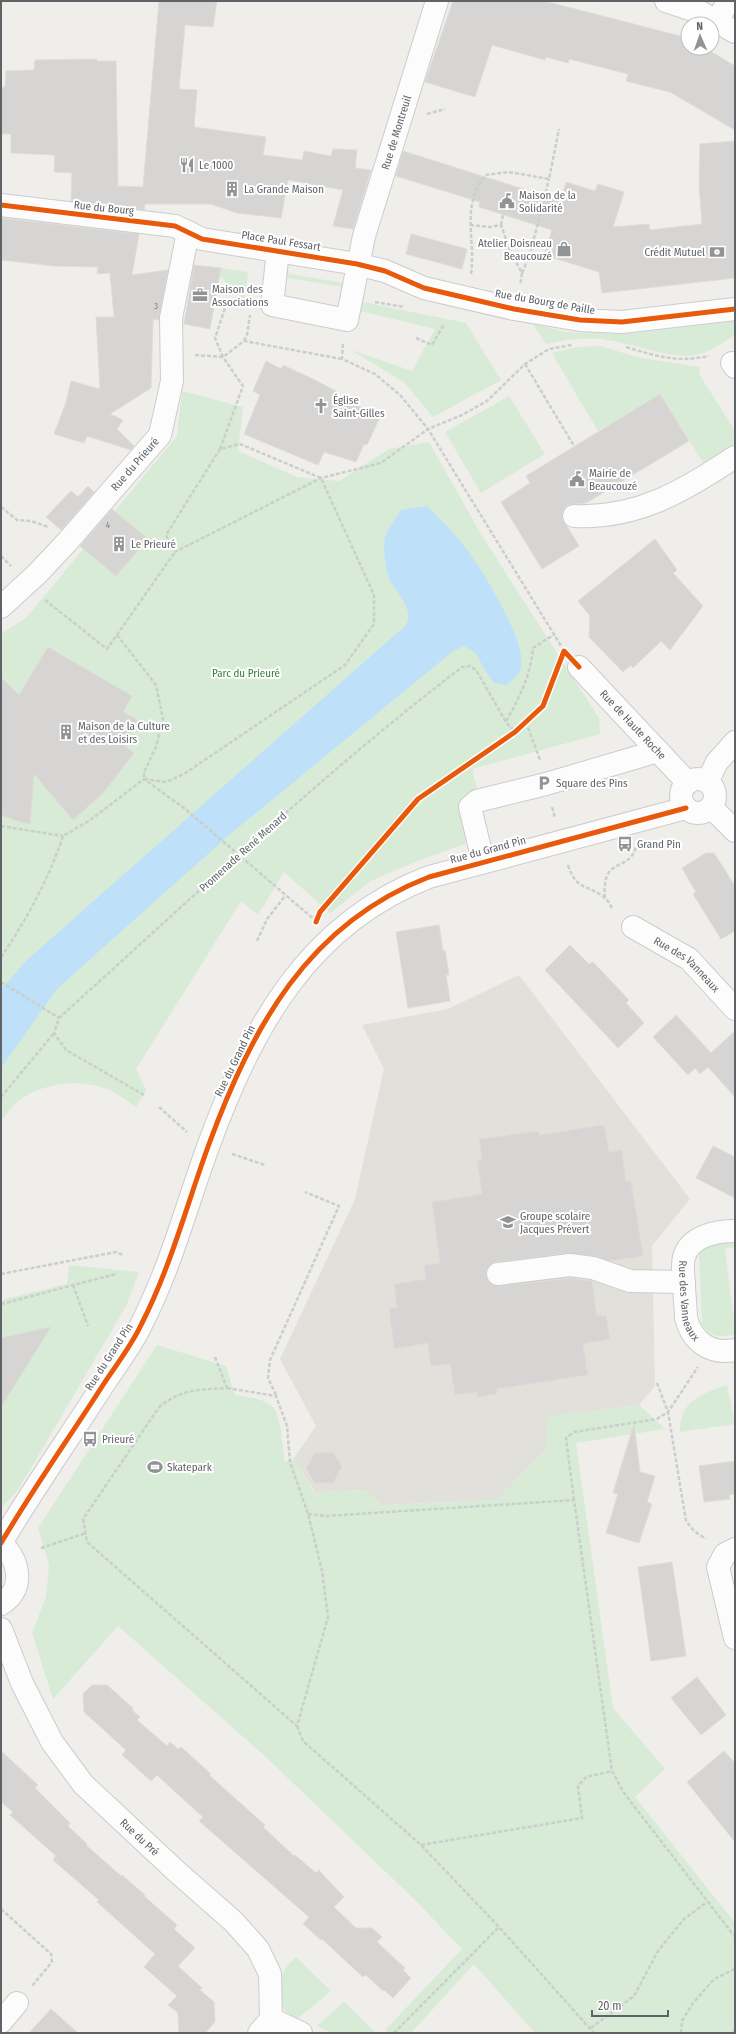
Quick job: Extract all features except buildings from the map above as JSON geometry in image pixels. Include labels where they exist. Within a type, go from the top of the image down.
[{"type":"street","name":"Rue de Montreuil","points":[[347,320],[357,264],[364,236],[437,1]]},
{"type":"street","points":[[666,1],[692,9],[726,27],[728,1]]},
{"type":"street","name":"Rue du Bourg","points":[[1,205],[175,226],[195,236]]},
{"type":"street","name":"Place Paul Fessart","points":[[195,236],[357,264]]},
{"type":"street","name":"Rue du Prieuré","points":[[1,607],[42,569],[160,435],[172,381],[171,318],[195,236]]},
{"type":"street","points":[[278,251],[272,305],[347,320]]},
{"type":"street","name":"Rue du Bourg de Paille","points":[[357,264],[385,271],[424,288],[514,308],[580,320],[622,322],[735,309]]},
{"type":"street","points":[[574,516],[607,516],[644,507],[688,487],[735,457]]},
{"type":"street","name":"Rue de Haute Roche","points":[[578,667],[658,751],[697,782],[713,788],[715,795],[711,807]]},
{"type":"street","points":[[735,742],[697,782],[682,793],[682,801],[686,808],[692,812],[699,813],[706,811],[711,807],[735,831]]},
{"type":"street","points":[[483,861],[470,807],[477,801],[546,784],[658,751]]},
{"type":"street","name":"Rue du Grand Pin","points":[[1,1604],[12,1594],[18,1572],[15,1560],[1,1543],[142,1325],[182,1227],[209,1146],[234,1079],[266,1020],[293,978],[335,932],[368,908],[413,883],[483,861],[686,808]]},
{"type":"street","name":"Rue des Vanneaux","points":[[633,927],[689,959],[735,1009]]},
{"type":"street","name":"Rue des Vanneaux","points":[[735,1231],[708,1234],[698,1239],[689,1247],[683,1257],[686,1318],[689,1328],[701,1344],[710,1349],[719,1351],[735,1350]]},
{"type":"street","points":[[498,1274],[570,1265],[593,1268],[630,1281],[684,1282]]},
{"type":"street","points":[[735,1549],[725,1554],[718,1567],[735,1638]]},
{"type":"street","name":"Rue du Pré","points":[[1,1629],[22,1683],[52,1742],[84,1784],[170,1866],[234,1922],[258,1948],[270,1974],[265,2026]]},
{"type":"street","points":[[1,2022],[17,2003]]},
{"type":"street","points":[[265,2026],[301,2033]]},
{"type":"path","points":[[520,286],[522,273],[530,254],[549,178],[559,129]]},
{"type":"path","points":[[471,274],[473,257],[470,226],[472,201],[479,184],[486,175],[509,172],[549,178]]},
{"type":"path","points":[[503,215],[501,225],[510,251],[522,273]]},
{"type":"path","points":[[470,226],[490,227],[501,225]]},
{"type":"path","points":[[215,300],[247,303]]},
{"type":"path","points":[[175,552],[166,534],[220,449],[243,386],[223,357],[215,338],[226,302]]},
{"type":"path","points":[[342,359],[347,320]]},
{"type":"path","points":[[416,338],[432,345],[444,324]]},
{"type":"path","points":[[188,354],[223,357],[244,341],[342,359],[375,374],[400,395],[428,429],[555,634],[564,651],[578,667]]},
{"type":"path","points":[[41,596],[107,649],[175,552],[321,478],[381,463],[428,429],[486,401],[525,364],[549,349],[577,344]]},
{"type":"path","points":[[620,346],[655,356],[727,362]]},
{"type":"path","points":[[525,364],[574,446]]},
{"type":"path","points":[[1,826],[63,836],[89,821],[144,779],[166,782],[184,774],[345,665],[374,624],[374,595],[321,478],[240,444],[220,449]]},
{"type":"path","points":[[1,507],[17,520],[31,520],[51,528]]},
{"type":"path","points":[[506,722],[516,703],[526,678],[533,648],[555,634]]},
{"type":"path","points":[[117,635],[156,684],[163,719],[156,747],[144,772],[144,779]]},
{"type":"path","points":[[144,779],[184,808],[316,922]]},
{"type":"path","points":[[1,958],[19,932],[58,852],[63,836]]},
{"type":"path","points":[[605,898],[604,886],[606,875],[633,854],[637,844]]},
{"type":"path","points":[[566,858],[571,874],[579,884],[605,898],[612,908]]},
{"type":"path","points":[[257,941],[267,919],[285,896]]},
{"type":"path","points":[[1,982],[59,1018]]},
{"type":"path","points":[[1,1097],[54,1033],[66,1050],[144,1095]]},
{"type":"path","points":[[159,1106],[191,1135]]},
{"type":"path","points":[[226,1152],[265,1165]]},
{"type":"path","points":[[297,1726],[328,1617],[322,1570],[308,1514],[290,1462],[286,1426],[268,1378],[270,1360],[338,1206],[306,1192]]},
{"type":"path","points":[[1,1274],[116,1252],[123,1255]]},
{"type":"path","points":[[1,1304],[116,1274]]},
{"type":"path","points":[[73,1285],[88,1326]]},
{"type":"path","points":[[710,1349],[668,1412],[657,1419],[574,1432],[566,1438],[612,1771],[624,1793],[735,1937]]},
{"type":"path","points":[[215,1357],[227,1388]]},
{"type":"path","points":[[657,1383],[668,1412],[686,1521],[694,1531]]},
{"type":"path","points":[[276,1396],[227,1388],[190,1391],[175,1395],[160,1406],[83,1518],[87,1542],[297,1726],[303,1741],[420,1845],[499,1927],[594,2033]]},
{"type":"path","points":[[308,1514],[326,1516],[574,1500]]},
{"type":"path","points":[[41,1548],[86,1533]]},
{"type":"path","points":[[420,1845],[582,1818],[578,1786],[586,1777],[612,1771]]},
{"type":"path","points":[[591,2028],[634,1996],[658,1951],[684,1919],[707,1902]]},
{"type":"path","points":[[1,1909],[47,1950],[53,1958],[50,1966],[17,2003]]},
{"type":"path","points":[[394,2033],[499,1927]]},
{"type":"path","points":[[681,2033],[682,2021],[694,2003],[714,1979],[735,1969]]},
{"type":"path","points":[[732,2033],[735,2029]]},
{"type":"shaded area","name":"Groupe scolaire Jacques Prévert","points":[[519,975],[690,1199],[652,1246],[655,1386],[639,1405],[547,1417],[547,1448],[497,1500],[382,1505],[365,1490],[315,1492],[294,1458],[316,1426],[280,1359],[355,1199],[384,1069],[362,1025],[448,1009]]},
{"type":"green space","points":[[221,268],[248,272],[245,298],[240,297],[241,294],[219,276]]},
{"type":"green space","points":[[284,273],[343,283],[342,287],[283,277]]},
{"type":"green space","points":[[363,302],[466,323],[501,380],[433,417],[405,383],[351,350],[412,371],[435,329],[360,311]]},
{"type":"green space","points":[[735,321],[735,335],[705,352],[684,356],[664,353],[604,339],[588,338],[546,344],[533,324],[567,332],[625,334]]},
{"type":"green space","points":[[601,346],[636,357],[700,367],[699,374],[735,431],[735,444],[704,464],[660,394],[598,431],[552,353],[578,347]]},
{"type":"green space","name":"Parc du Prieuré","points":[[182,391],[243,407],[238,451],[297,477],[339,481],[389,449],[429,442],[482,536],[599,718],[600,734],[472,769],[477,788],[462,798],[470,842],[415,862],[371,881],[330,913],[284,872],[258,915],[241,901],[136,1069],[146,1090],[136,1107],[107,1089],[84,1084],[59,1084],[35,1091],[24,1097],[9,1110],[1,1121],[1,634],[26,618],[177,436]]},
{"type":"green space","points":[[509,396],[545,454],[481,493],[445,432]]},
{"type":"green space","points":[[735,1240],[735,1247],[725,1249],[733,1314],[735,1314],[735,1335],[716,1336],[709,1333],[702,1325],[699,1251],[704,1245]]},
{"type":"green space","points":[[69,1265],[139,1272],[126,1306],[18,1490],[1,1508],[1,1300],[67,1284]]},
{"type":"green space","points":[[157,1345],[226,1366],[235,1395],[260,1400],[273,1407],[276,1411],[280,1425],[285,1462],[294,1458],[314,1492],[365,1490],[382,1505],[497,1500],[547,1448],[547,1417],[639,1405],[665,1429],[576,1443],[613,1708],[665,1769],[635,1797],[735,1923],[735,2033],[535,2033],[474,1964],[411,2033],[388,2033],[385,2030],[462,1949],[415,1900],[266,1757],[118,1626],[53,1699],[32,1633],[46,1597],[49,1565],[38,1528]]},
{"type":"green space","points":[[727,1385],[735,1424],[680,1432],[680,1422],[683,1413],[694,1400],[701,1395]]},
{"type":"green space","points":[[296,1957],[331,1991],[296,2020],[286,2012],[283,2006],[280,1987],[284,1971]]},
{"type":"green space","points":[[344,2002],[376,2033],[332,2033],[317,2026]]},
{"type":"water","points":[[427,506],[469,552],[479,566],[500,603],[510,622],[521,655],[521,667],[517,675],[506,685],[494,683],[483,667],[476,653],[464,646],[452,652],[228,836],[57,989],[1,1068],[1,989],[28,959],[406,625],[408,613],[404,601],[389,578],[386,569],[384,542],[390,527],[401,510]]},
{"type":"cycle path","points":[[1,205],[175,226],[202,239],[357,264],[385,271],[424,288],[514,309],[580,320],[622,322],[735,309]]},
{"type":"cycle path","points":[[316,922],[320,912],[418,799],[515,732],[543,706],[564,651],[579,667]]},
{"type":"cycle path","points":[[1,1543],[38,1483],[129,1347],[138,1331],[162,1279],[209,1144],[244,1060],[265,1021],[289,985],[317,952],[349,922],[386,897],[429,877],[686,808]]},
{"type":"place","name":"Le 1000","points":[[187,165]]},
{"type":"place","name":"La Grande Maison","points":[[232,189]]},
{"type":"place","name":"Maison de la Solidarité","points":[[507,201]]},
{"type":"place","name":"Atelier Doisneau Beaucouzé","points":[[564,249]]},
{"type":"place","name":"Crédit Mutuel","points":[[717,252]]},
{"type":"place","name":"Maison des Associations","points":[[200,295]]},
{"type":"place","name":"Église Saint-Gilles","points":[[321,406]]},
{"type":"place","name":"Mairie de Beaucouzé","points":[[577,479]]},
{"type":"place","name":"Le Prieuré","points":[[119,544]]},
{"type":"place","name":"Maison de la Culture et des Loisirs","points":[[66,732]]},
{"type":"place","name":"Square des Pins","points":[[544,783]]},
{"type":"place","name":"Grand Pin","points":[[625,844]]},
{"type":"place","name":"Groupe scolaire Jacques Prévert","points":[[508,1222]]},
{"type":"place","name":"Prieuré","points":[[90,1439]]},
{"type":"place","name":"Skatepark","points":[[155,1467]]}]
